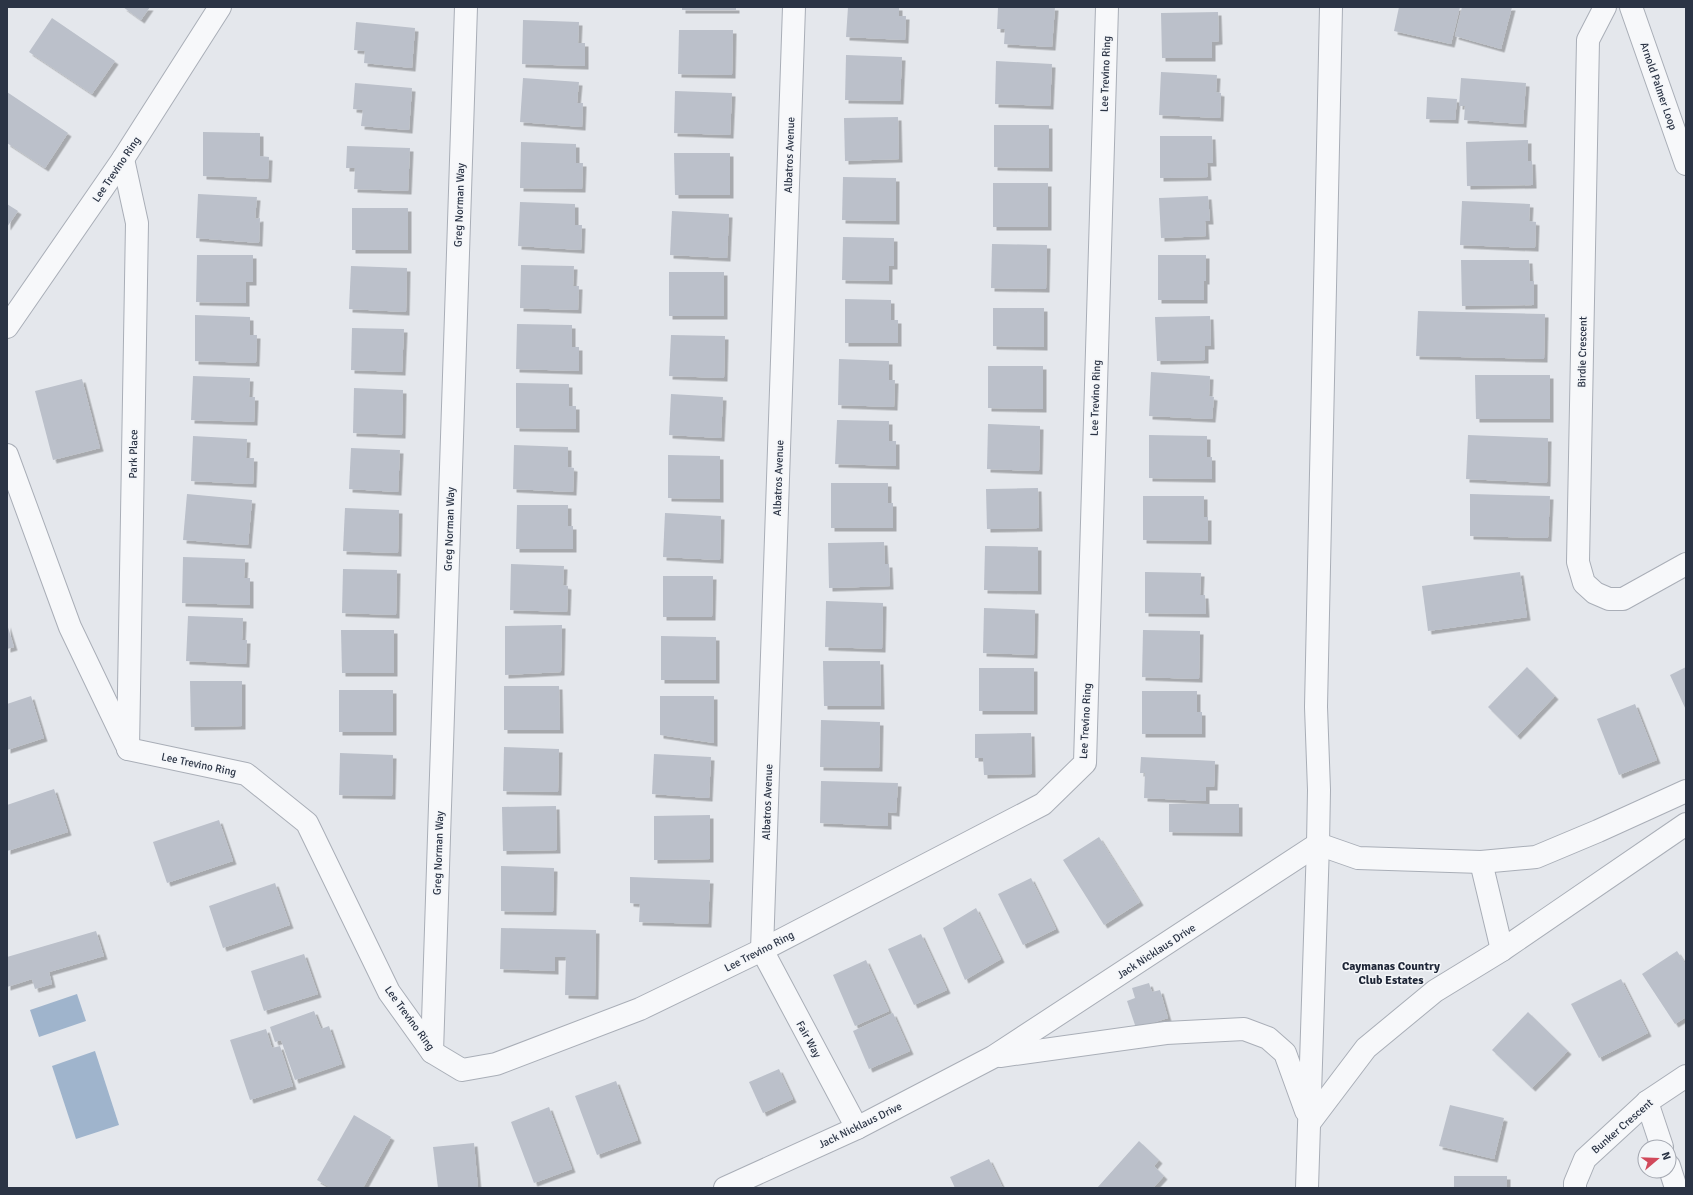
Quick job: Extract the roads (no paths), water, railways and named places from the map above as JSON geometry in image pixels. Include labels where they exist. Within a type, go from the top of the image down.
[{"type":"street","name":"Lee Trevino Ring","points":[[7,327],[123,160],[220,7]]},
{"type":"street","name":"Greg Norman Way","points":[[432,1052],[466,7]]},
{"type":"street","name":"Albatros Avenue","points":[[762,950],[794,7]]},
{"type":"street","name":"Lee Trevino Ring","points":[[128,749],[246,774],[307,823],[389,992],[432,1052],[462,1070],[496,1064],[640,1008],[762,950],[1043,804],[1085,763],[1107,7]]},
{"type":"street","points":[[1308,1188],[1318,844],[1319,790],[1316,700],[1331,7]]},
{"type":"street","name":"Birdie Crescent","points":[[1605,7],[1588,40],[1578,562],[1584,582],[1595,593],[1609,599],[1623,599],[1686,564]]},
{"type":"street","name":"Arnold Palmer Loop","points":[[1631,7],[1686,164]]},
{"type":"street","name":"Park Place","points":[[123,160],[137,223],[128,749]]},
{"type":"street","points":[[7,455],[70,627],[128,749]]},
{"type":"street","points":[[1318,844],[1358,858],[1480,862],[1536,857],[1686,791]]},
{"type":"street","points":[[1310,1122],[1366,1048],[1435,991],[1502,950],[1686,824]]},
{"type":"street","name":"Jack Nicklaus Drive","points":[[725,1188],[856,1128],[993,1057],[1318,844]]},
{"type":"street","points":[[1480,862],[1502,950]]},
{"type":"street","name":"Fair Way","points":[[762,950],[856,1128]]},
{"type":"street","name":"Jack Nicklaus Drive","points":[[993,1057],[1166,1033],[1244,1029],[1268,1038],[1285,1053],[1310,1122]]},
{"type":"street","name":"Bunker Crescent","points":[[1575,1188],[1575,1183],[1585,1159],[1647,1102],[1686,1076]]},
{"type":"street","points":[[1647,1102],[1659,1139]]},
{"type":"water","points":[[77,994],[86,1021],[39,1037],[30,1010]]},
{"type":"water","points":[[95,1051],[119,1125],[76,1139],[52,1066]]},
{"type":"district","name":"Caymanas Country Club Estates","points":[[1391,973]]}]
